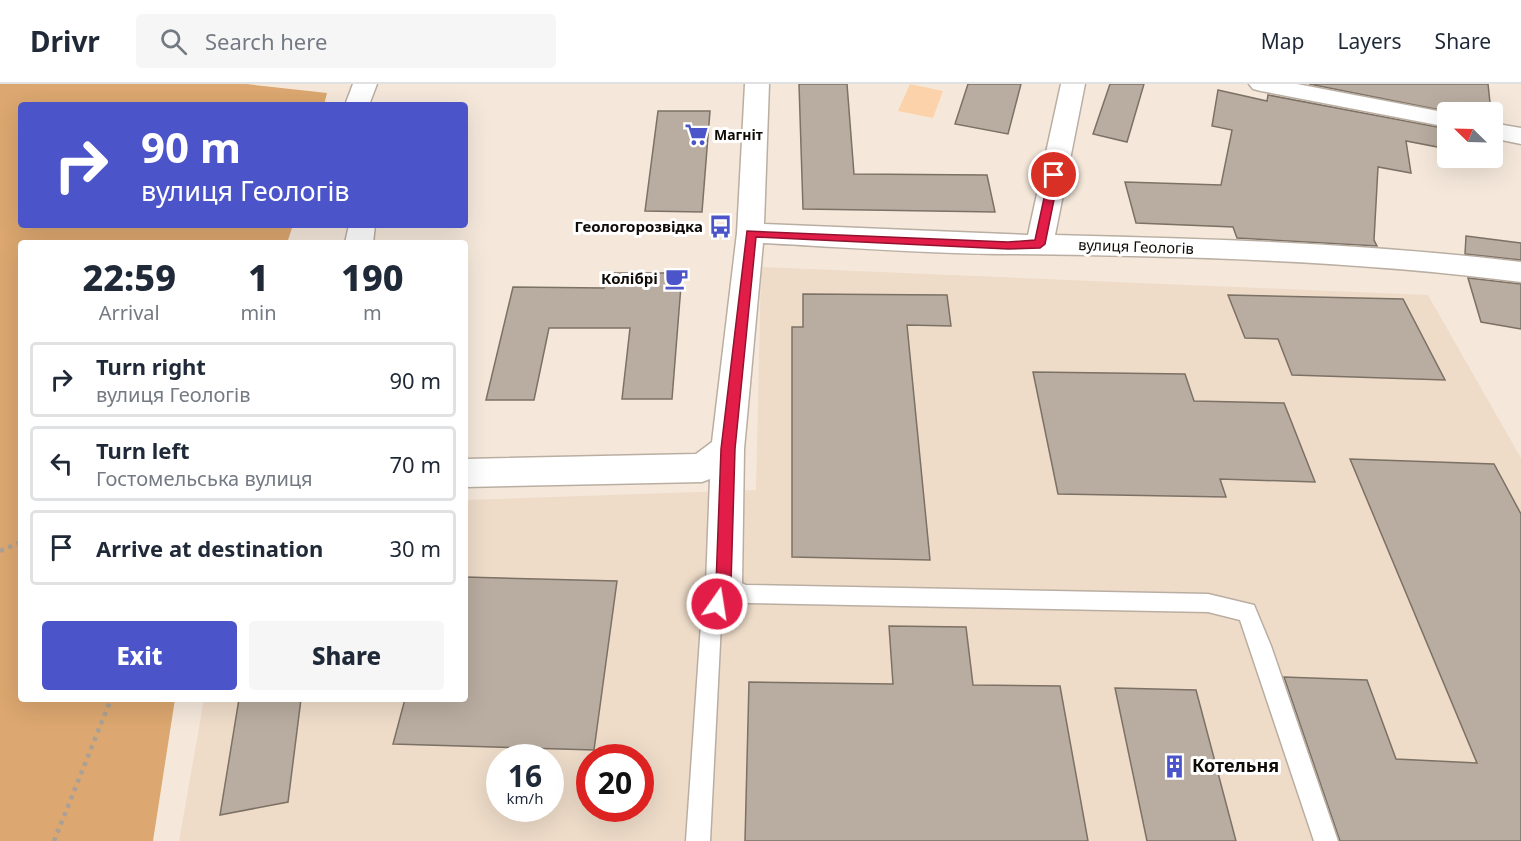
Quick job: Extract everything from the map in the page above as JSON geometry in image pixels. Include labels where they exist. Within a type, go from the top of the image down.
[{"type":"street","points":[[358,102],[365,84]]},
{"type":"street","points":[[723,584],[728,449],[750,233],[757,84]]},
{"type":"street","points":[[1040,244],[1073,84]]},
{"type":"street","points":[[1261,84],[1437,118]]},
{"type":"street","points":[[1503,132],[1521,136]]},
{"type":"street","name":"вулиця Геологів","points":[[750,233],[1008,245],[1249,250],[1418,259],[1521,272]]},
{"type":"street","points":[[468,473],[702,468],[728,449]]},
{"type":"lane","points":[[698,841],[711,624],[723,584],[745,594],[1208,603],[1246,612],[1261,646],[1326,841]]},
{"type":"path","points":[[0,551],[18,543]]},
{"type":"path","points":[[54,841],[110,702]]},
{"type":"shaded area","points":[[0,84],[246,84],[327,93],[325,102],[18,102],[18,228],[292,228],[288,240],[18,240],[18,702],[175,702],[153,841],[0,841]]},
{"type":"shaded area","points":[[910,84],[943,91],[933,118],[898,111]]},
{"type":"shaded area","points":[[761,267],[1428,295],[1521,458],[1521,841],[179,841],[203,702],[468,702],[468,500],[756,490]]},
{"type":"building","points":[[799,84],[847,84],[854,174],[987,175],[995,212],[803,209]]},
{"type":"building","points":[[968,84],[1021,84],[1008,134],[955,124]]},
{"type":"building","points":[[1110,84],[1144,84],[1127,142],[1093,134]]},
{"type":"building","points":[[1309,84],[1488,84],[1490,102],[1437,102],[1437,109]]},
{"type":"building","points":[[1218,90],[1267,101],[1268,95],[1437,127],[1437,147],[1406,141],[1411,173],[1378,167],[1374,240],[1377,246],[1237,238],[1233,227],[1136,223],[1125,182],[1221,185],[1232,130],[1212,126]]},
{"type":"building","points":[[658,111],[710,111],[702,212],[645,211]]},
{"type":"building","points":[[1466,236],[1521,243],[1521,260],[1465,254]]},
{"type":"building","points":[[607,273],[682,273],[672,399],[622,399],[630,328],[549,328],[534,400],[486,400],[513,287],[604,288]]},
{"type":"building","points":[[1468,278],[1521,284],[1521,329],[1481,322]]},
{"type":"building","points":[[803,294],[947,295],[951,326],[907,325],[930,560],[792,557],[792,327],[803,327]]},
{"type":"building","points":[[1228,295],[1403,299],[1445,380],[1292,375],[1278,339],[1245,338]]},
{"type":"building","points":[[1033,372],[1185,374],[1194,401],[1284,403],[1315,482],[1220,479],[1226,497],[1058,494]]},
{"type":"building","points":[[1350,459],[1494,464],[1521,514],[1521,841],[1340,841],[1284,677],[1367,680],[1396,759],[1477,763]]},
{"type":"building","points":[[468,577],[617,581],[595,744],[576,744],[576,749],[564,749],[564,744],[486,744],[486,747],[393,744],[404,702],[468,702]]},
{"type":"building","points":[[889,626],[966,627],[973,685],[1060,686],[1088,841],[745,841],[749,682],[893,684]]},
{"type":"building","name":"Котельня","points":[[1115,688],[1196,690],[1236,841],[1147,841]]},
{"type":"building","points":[[239,702],[301,702],[288,802],[220,815]]},
{"type":"place","name":"Магніт","points":[[696,135]]},
{"type":"place","name":"Геологорозвідка","points":[[721,227]]},
{"type":"place","name":"Колібрі","points":[[676,279]]},
{"type":"place","name":"Котельня","points":[[1174,766]]},
{"type":"route","points":[[717,604],[723,584],[728,449],[750,233],[1008,245],[1040,244],[1054,175]]}]
